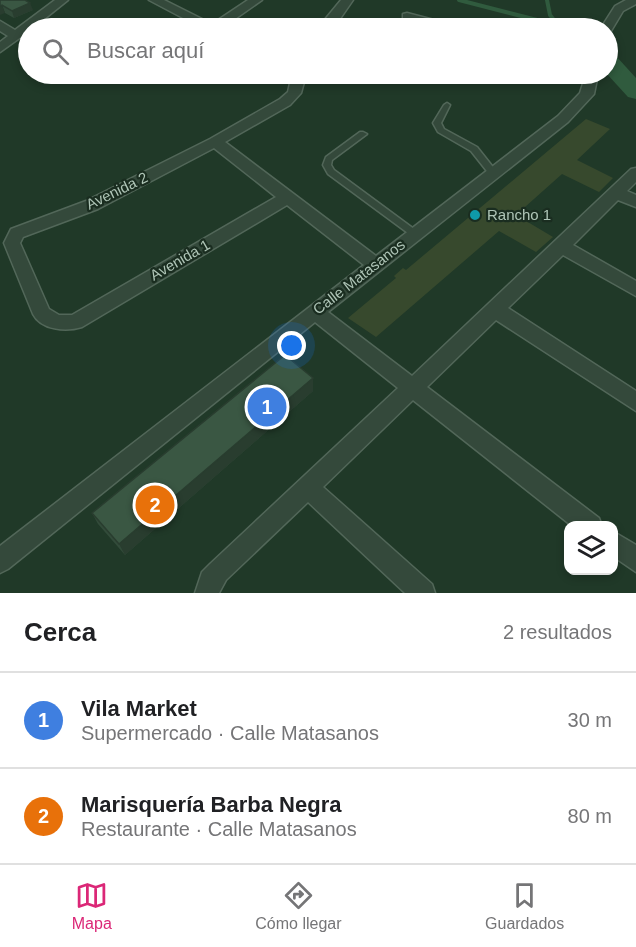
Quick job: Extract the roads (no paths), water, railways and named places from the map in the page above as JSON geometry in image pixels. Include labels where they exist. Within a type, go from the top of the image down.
[{"type":"street","points":[[39,18],[62,0]]},
{"type":"street","points":[[155,0],[190,18]]},
{"type":"street","points":[[229,18],[256,0]]},
{"type":"street","points":[[333,18],[348,0]]},
{"type":"street","points":[[613,18],[619,9],[634,2]]},
{"type":"street","points":[[0,25],[16,36],[0,48]]},
{"type":"street","name":"Avenida 2","points":[[75,322],[57,322],[42,314],[12,243],[17,233],[92,205],[214,142],[285,102],[294,93],[293,84]]},
{"type":"street","name":"Calle Matasanos","points":[[0,561],[568,114],[586,94],[588,84]]},
{"type":"street","points":[[214,142],[375,265]]},
{"type":"street","points":[[207,593],[211,581],[218,572],[496,310],[636,173]]},
{"type":"street","points":[[616,192],[636,202]]},
{"type":"street","name":"Avenida 1","points":[[75,322],[286,198]]},
{"type":"street","points":[[562,246],[636,289]]},
{"type":"street","points":[[496,310],[636,402]]},
{"type":"street","points":[[315,312],[586,521]]},
{"type":"street","points":[[308,487],[423,593]]},
{"type":"street","points":[[618,546],[636,560]]},
{"type":"lane","points":[[447,105],[437,123],[441,130],[474,149],[493,173]]},
{"type":"lane","points":[[363,134],[329,159],[327,165],[331,172],[415,234]]},
{"type":"waterway","points":[[459,0],[529,18]]},
{"type":"waterway","points":[[547,0],[552,18]]},
{"type":"waterway","points":[[618,72],[636,92]]},
{"type":"place","name":"Rancho 1","points":[[475,215]]},
{"type":"place","name":"Vila Market","points":[[267,407]]},
{"type":"place","name":"Marisquería Barba Negra","points":[[155,505]]}]
